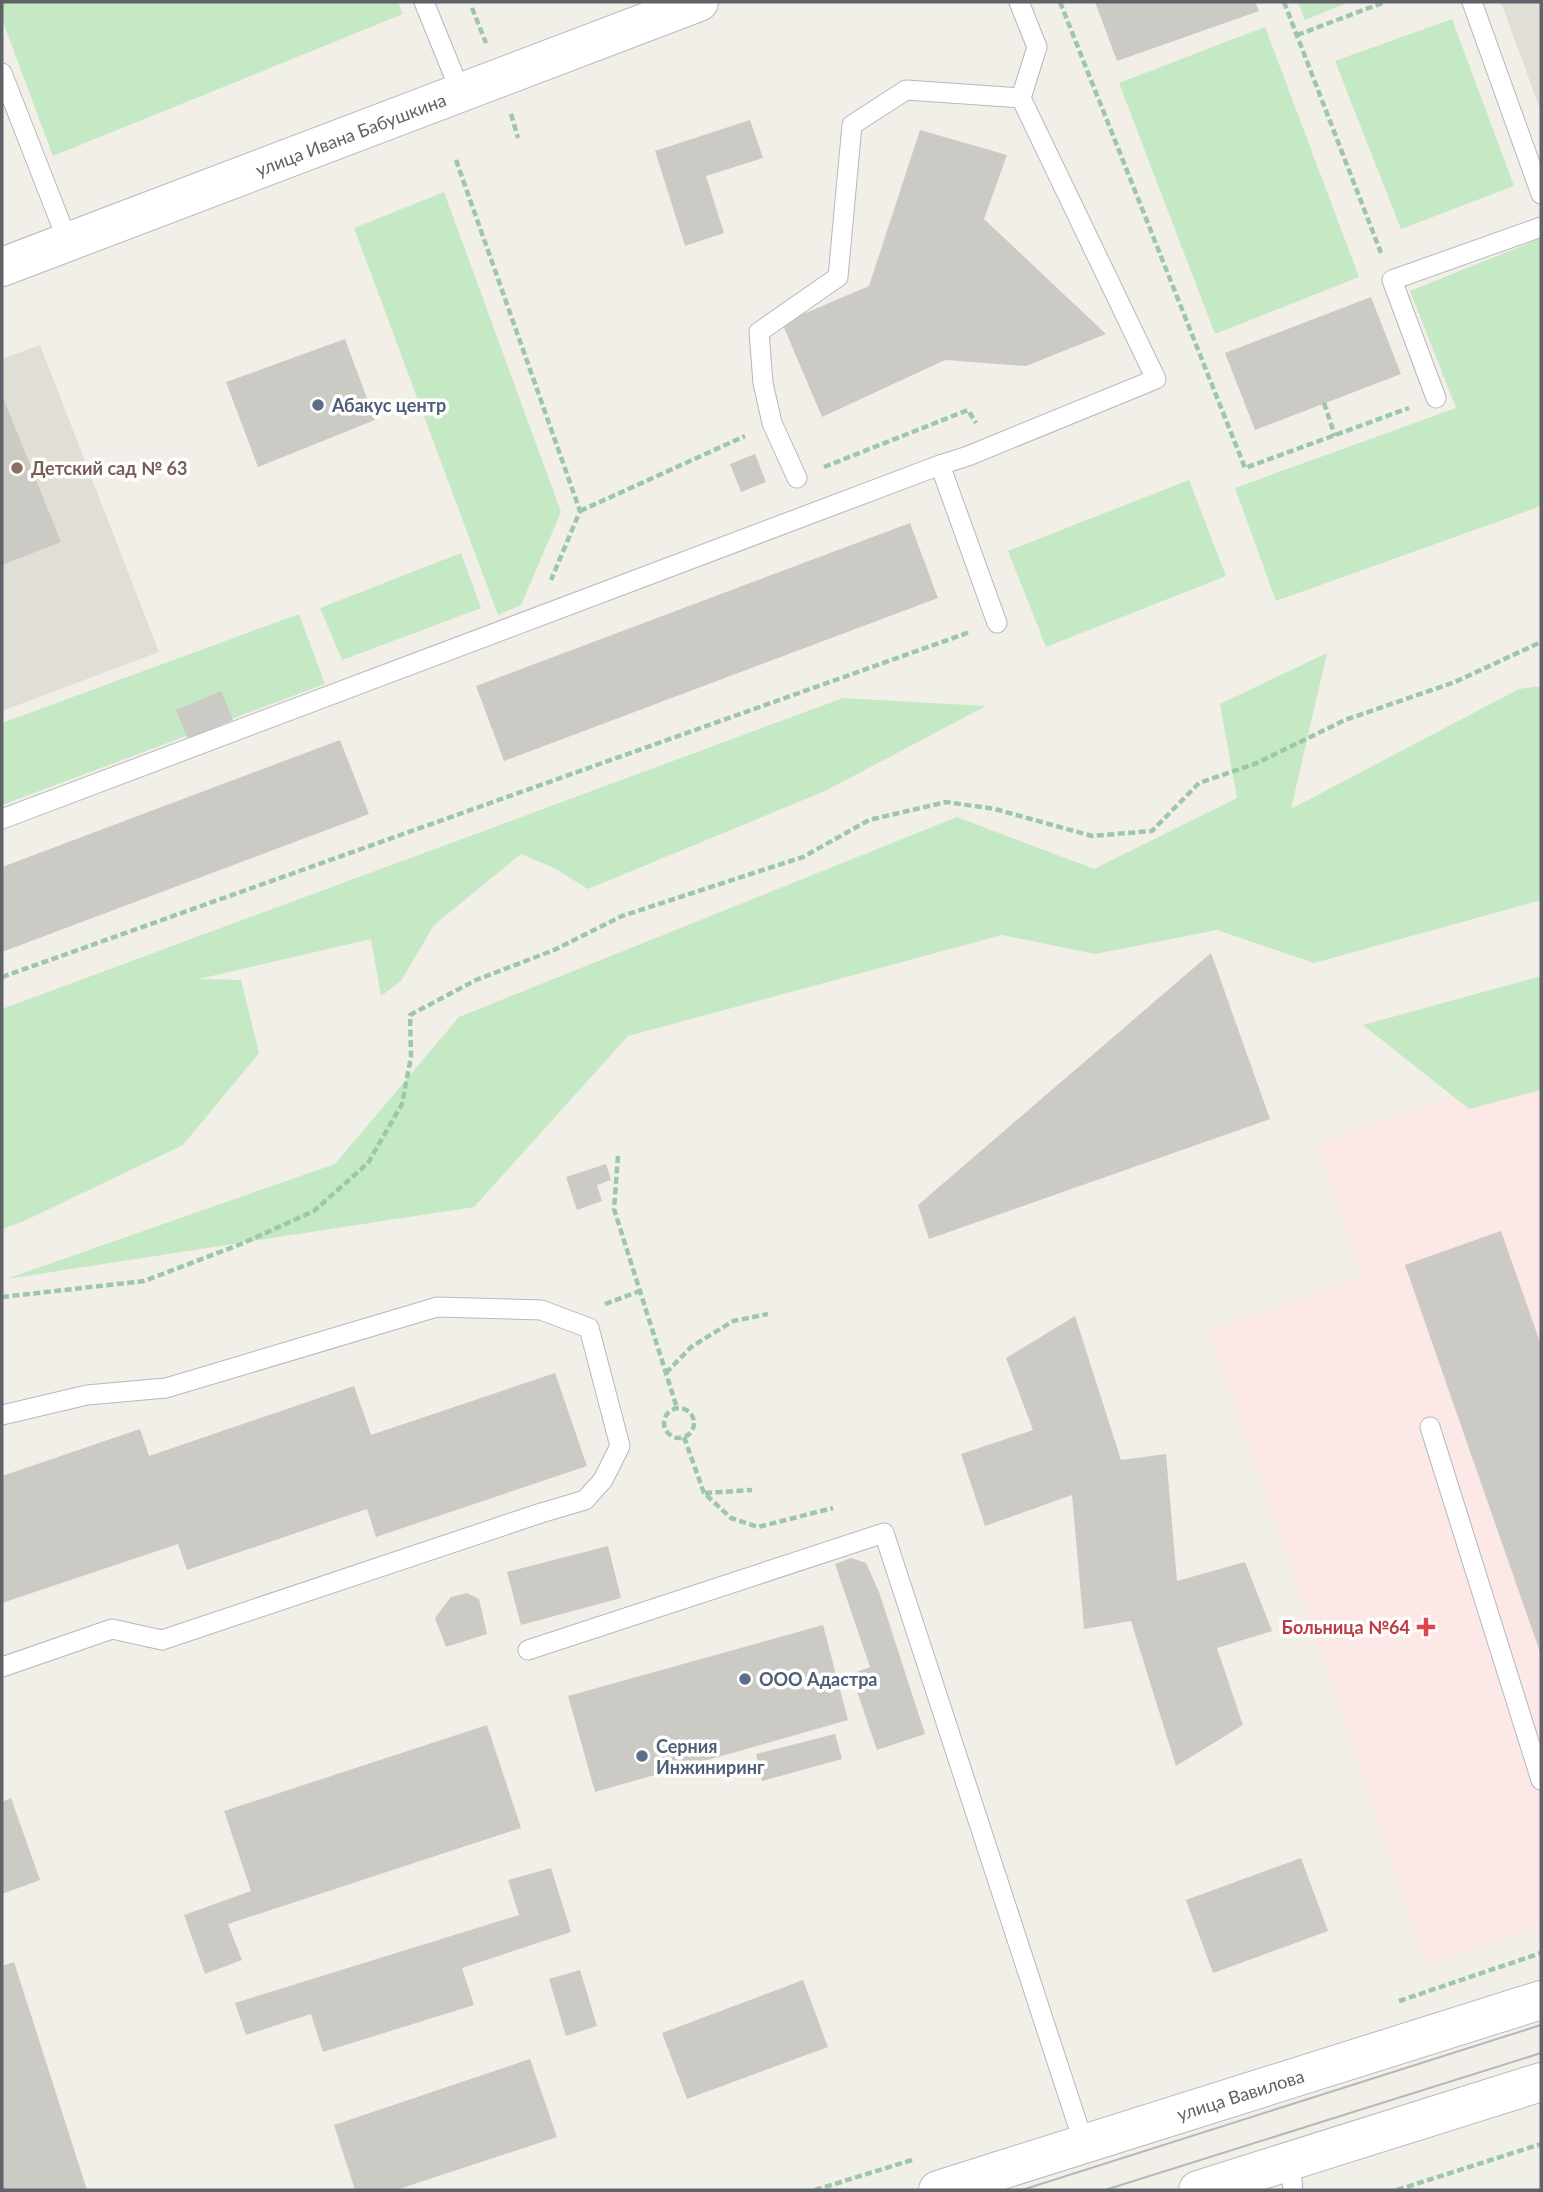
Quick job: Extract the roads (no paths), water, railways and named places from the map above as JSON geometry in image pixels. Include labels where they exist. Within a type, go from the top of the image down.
[{"type":"main road","name":"улица Ивана Бабушкина","points":[[2,267],[699,2]]},
{"type":"main road","name":"улица Вавилова","points":[[938,2190],[1541,2000]]},
{"type":"main road","points":[[1198,2190],[1292,2176],[1541,2082]]},
{"type":"lane","points":[[424,2],[461,93]]},
{"type":"lane","points":[[2,818],[968,456],[1156,379],[1021,98],[1037,47],[1019,2]]},
{"type":"lane","points":[[1472,2],[1541,194]]},
{"type":"lane","points":[[2,73],[68,242]]},
{"type":"lane","points":[[797,478],[772,424],[763,383],[759,332],[838,277],[852,125],[906,90],[1021,98]]},
{"type":"lane","points":[[1436,398],[1392,280],[1541,227]]},
{"type":"lane","points":[[940,465],[997,623]]},
{"type":"lane","points":[[2,1415],[86,1395],[166,1388],[437,1307],[541,1310],[589,1328],[620,1447],[603,1480],[585,1500],[162,1640],[111,1629],[2,1667]]},
{"type":"lane","points":[[1430,1427],[1541,1780]]},
{"type":"lane","points":[[528,1650],[884,1532],[1084,2144]]},
{"type":"tram line","points":[[1022,2190],[1541,2025]]},
{"type":"tram line","points":[[1105,2190],[1541,2053]]},
{"type":"place","name":"Абакус центр","points":[[318,405]]},
{"type":"place","name":"Детский сад № 63","points":[[17,468]]},
{"type":"place","name":"Больница №64","points":[[1426,1627]]},
{"type":"place","name":"ООО Адастра","points":[[745,1679]]},
{"type":"place","name":"Серния Инжиниринг","points":[[642,1756]]}]
